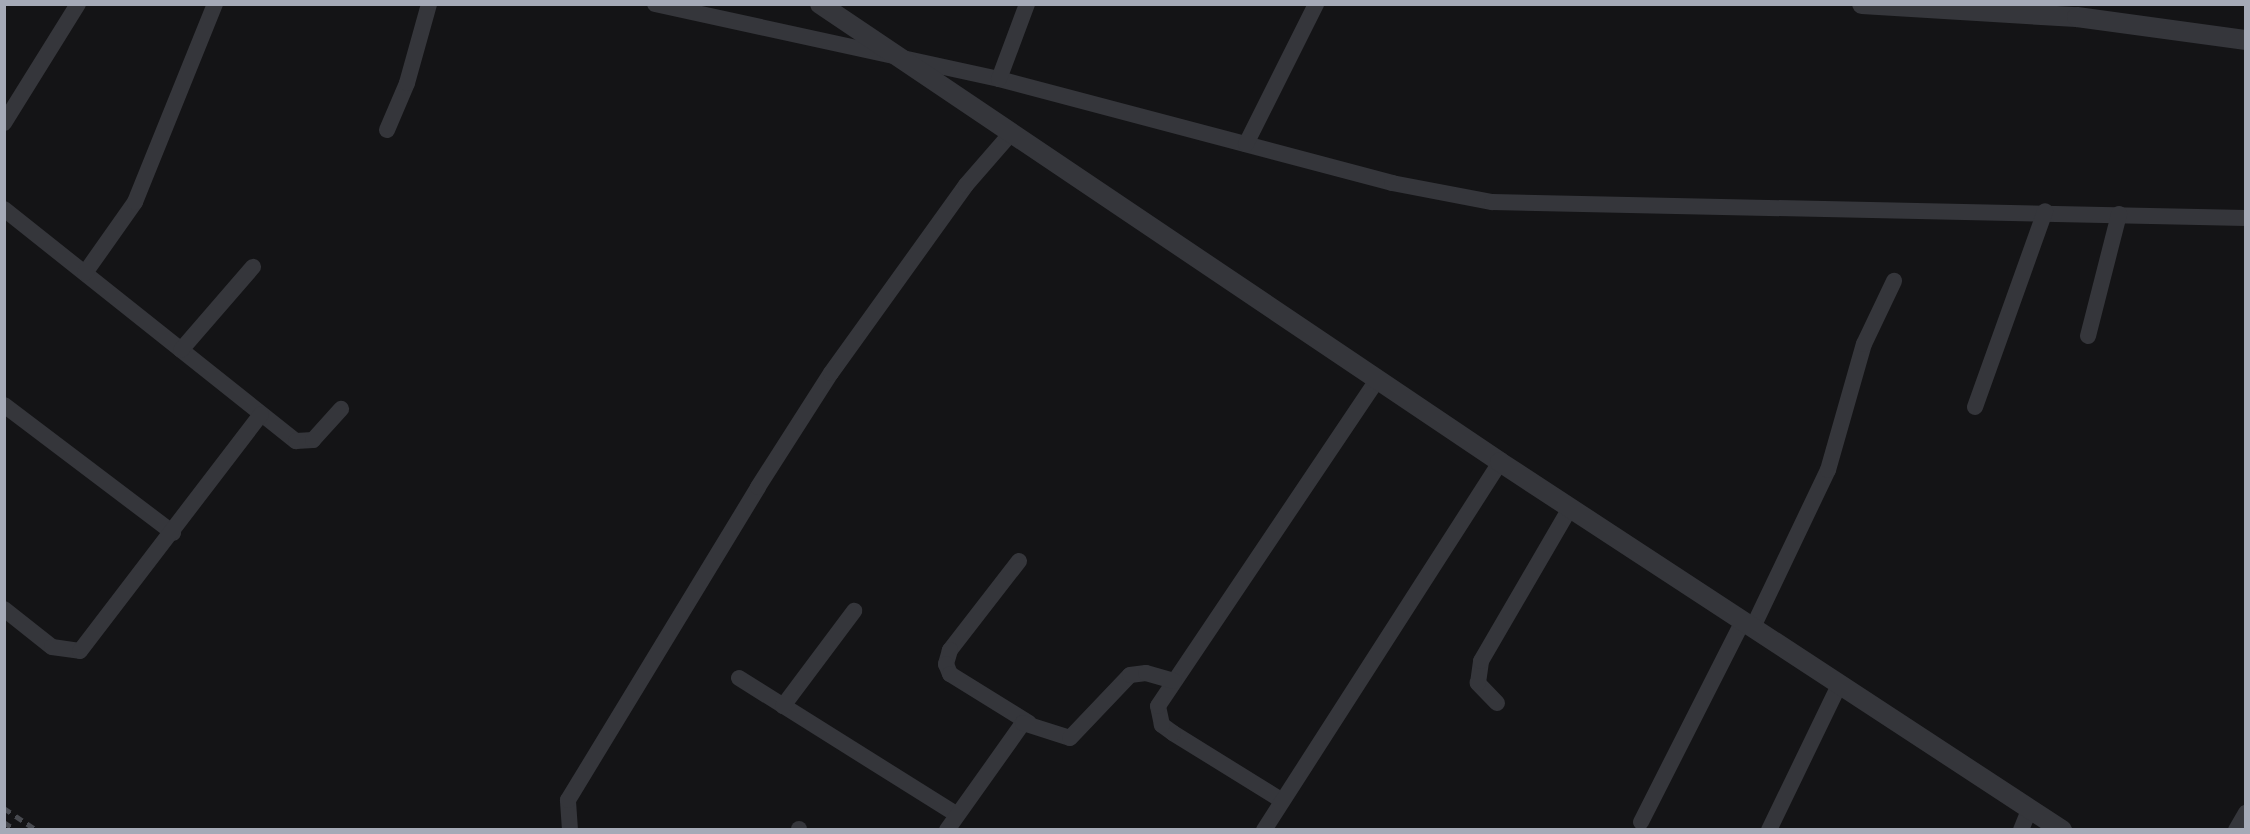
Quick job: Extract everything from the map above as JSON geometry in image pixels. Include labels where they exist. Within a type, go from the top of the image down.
[{"type":"street","points":[[4,123],[78,4]]},
{"type":"street","points":[[85,273],[135,202],[215,4]]},
{"type":"street","points":[[387,130],[407,83],[429,4]]},
{"type":"street","points":[[655,4],[999,79],[1392,183],[1519,205],[2045,211],[2246,218]]},
{"type":"street","points":[[820,4],[904,58],[1500,462],[2062,830]]},
{"type":"street","points":[[999,79],[1027,4]]},
{"type":"street","points":[[1246,144],[1316,4]]},
{"type":"street","points":[[1862,4],[2096,12],[2246,40]]},
{"type":"street","points":[[570,830],[568,800],[758,487],[831,373],[966,185],[1012,132]]},
{"type":"street","points":[[4,208],[261,414],[302,443],[313,440],[341,409]]},
{"type":"street","points":[[1975,407],[2045,211]]},
{"type":"street","points":[[2088,336],[2119,214]]},
{"type":"street","points":[[181,350],[253,267]]},
{"type":"street","points":[[1641,822],[1828,470],[1864,344],[1894,281]]},
{"type":"street","points":[[1281,800],[1161,725],[1158,706],[1378,379]]},
{"type":"street","points":[[4,405],[173,533]]},
{"type":"street","points":[[4,609],[52,647],[80,651],[173,533],[261,414]]},
{"type":"street","points":[[1264,830],[1281,800],[1500,462]]},
{"type":"street","points":[[1497,703],[1478,683],[1481,661],[1570,508]]},
{"type":"street","points":[[1019,561],[950,650],[946,664],[950,674],[1029,723],[1070,738],[1130,675],[1174,681]]},
{"type":"street","points":[[783,706],[854,610]]},
{"type":"street","points":[[739,678],[957,815]]},
{"type":"street","points":[[1769,830],[1840,683]]},
{"type":"street","points":[[947,830],[1019,726],[1029,723]]},
{"type":"street","points":[[2021,830],[2030,808]]},
{"type":"street","points":[[2236,830],[2246,813]]},
{"type":"railway","points":[[4,808],[37,830]]},
{"type":"railway","points":[[4,822],[16,830]]}]
